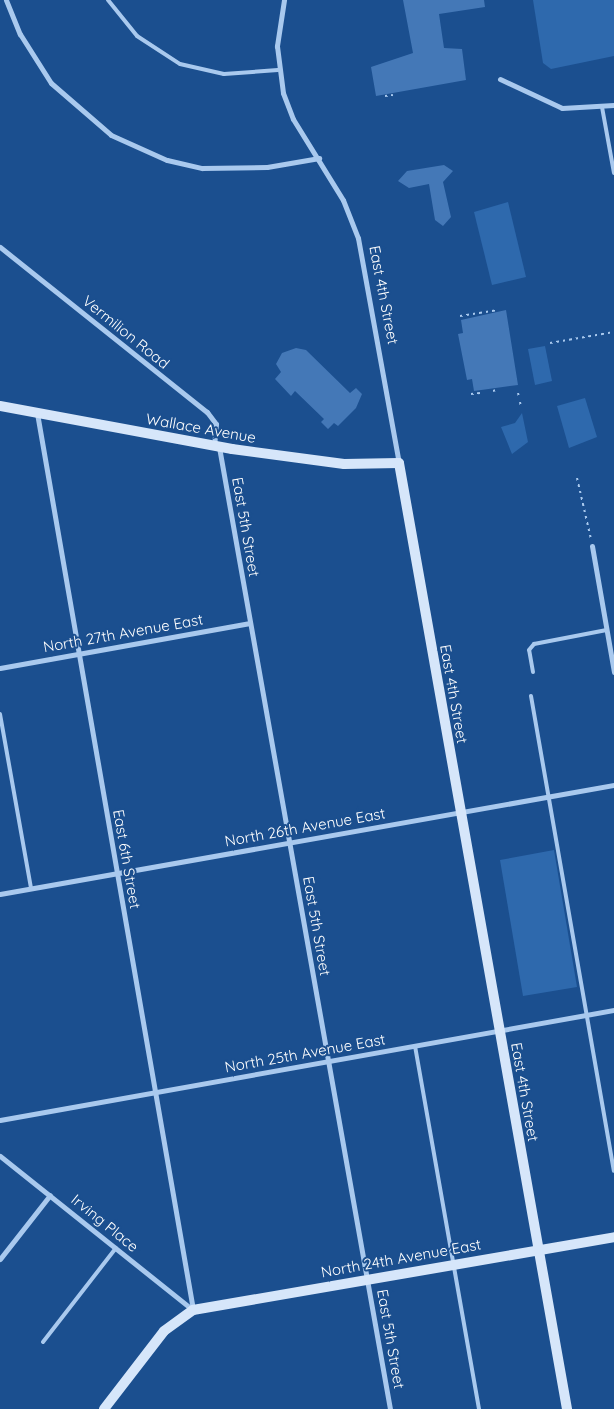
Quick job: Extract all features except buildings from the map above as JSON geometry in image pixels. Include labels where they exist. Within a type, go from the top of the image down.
[{"type":"main road","name":"Wallace Avenue","points":[[0,406],[217,447],[344,464],[399,463]]},
{"type":"main road","name":"East 4th Street","points":[[399,463],[459,812],[567,1409]]},
{"type":"main road","name":"North 24th Avenue East","points":[[193,1310],[614,1237]]},
{"type":"main road","points":[[104,1409],[164,1331],[193,1310]]},
{"type":"street","points":[[6,0],[20,34],[51,83],[110,135],[167,160],[202,168],[267,167],[319,158]]},
{"type":"street","name":"East 4th Street","points":[[284,0],[278,70],[293,119],[319,158],[358,238],[399,463]]},
{"type":"street","points":[[500,79],[562,108],[602,108],[614,105]]},
{"type":"street","name":"Vermilion Road","points":[[0,247],[207,412],[216,424],[217,447]]},
{"type":"street","name":"East 6th Street","points":[[37,413],[193,1310]]},
{"type":"street","name":"East 5th Street","points":[[217,447],[290,843],[390,1409]]},
{"type":"street","points":[[592,546],[614,672]]},
{"type":"street","name":"North 27th Avenue East","points":[[0,668],[250,623]]},
{"type":"street","name":"North 26th Avenue East","points":[[0,894],[614,785]]},
{"type":"street","name":"North 25th Avenue East","points":[[0,1120],[614,1010]]},
{"type":"street","name":"Irving Place","points":[[0,1156],[193,1310]]},
{"type":"street","points":[[0,1259],[50,1195]]},
{"type":"lane","points":[[108,0],[137,36],[180,64],[224,74],[278,70]]},
{"type":"lane","points":[[602,108],[614,173]]},
{"type":"lane","points":[[533,672],[529,650],[534,644],[607,630]]},
{"type":"lane","points":[[532,696],[614,1171]]},
{"type":"lane","points":[[0,714],[31,888]]},
{"type":"lane","points":[[415,1046],[479,1409]]},
{"type":"lane","points":[[43,1342],[116,1248]]},
{"type":"path","points":[[385,96],[393,95]]},
{"type":"path","points":[[460,316],[497,310]]},
{"type":"path","points":[[550,343],[614,332]]},
{"type":"path","points":[[493,391],[499,390]]},
{"type":"path","points":[[471,394],[480,393]]},
{"type":"path","points":[[518,393],[519,397]]},
{"type":"path","points":[[577,478],[592,546]]},
{"type":"shaded area","points":[[533,0],[614,0],[614,56],[551,69],[543,63]]},
{"type":"shaded area","points":[[508,202],[526,277],[492,285],[474,212]]},
{"type":"shaded area","points":[[545,346],[552,381],[535,385],[528,349]]},
{"type":"shaded area","points":[[585,398],[597,437],[569,448],[557,406]]},
{"type":"shaded area","points":[[522,413],[528,442],[512,454],[501,427],[515,423]]},
{"type":"shaded area","points":[[554,850],[577,987],[523,996],[500,860]]}]
